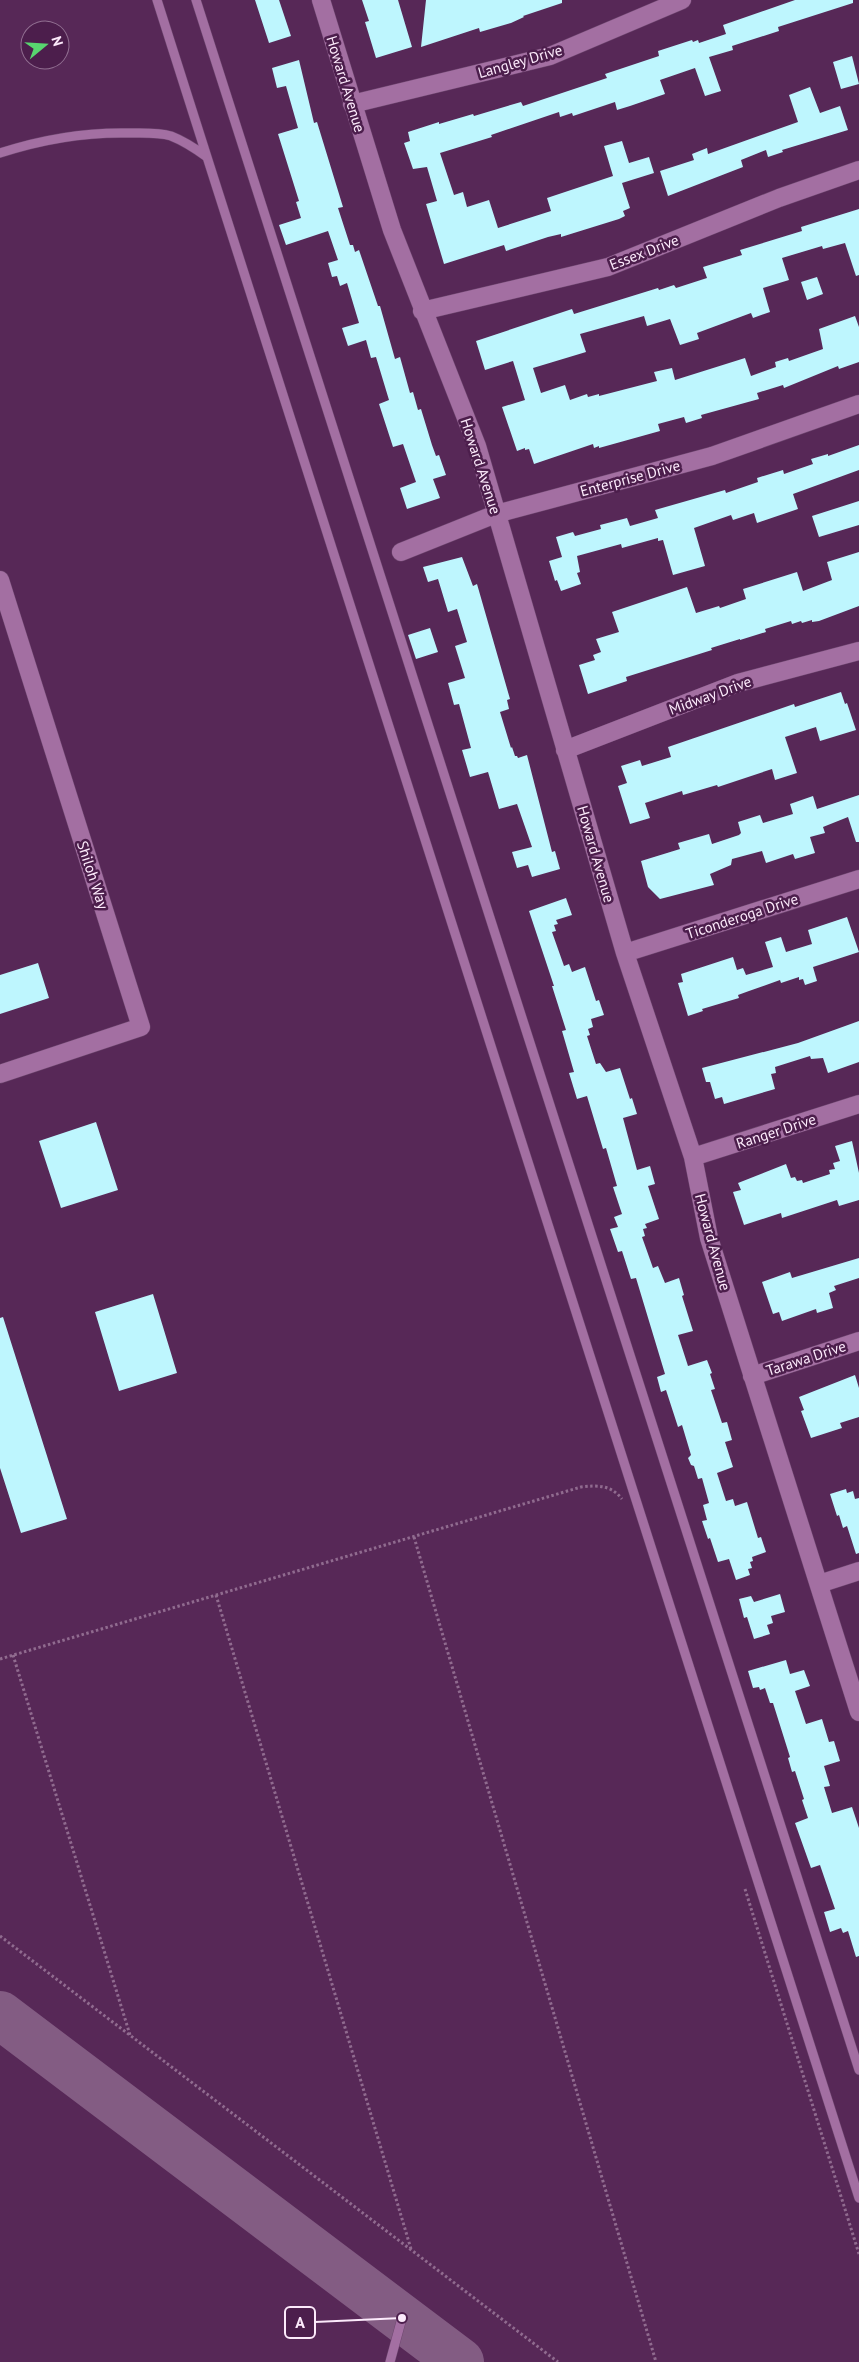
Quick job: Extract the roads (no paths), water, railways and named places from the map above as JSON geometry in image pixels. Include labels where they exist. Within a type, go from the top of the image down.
[{"type":"street","name":"Howard Avenue","points":[[321,0],[392,230],[422,311],[477,446],[625,953],[693,1157],[709,1238],[859,1712]]},
{"type":"street","name":"Langley Drive","points":[[352,104],[550,56],[682,0]]},
{"type":"street","name":"Essex Drive","points":[[422,311],[608,267],[780,198],[859,170]]},
{"type":"street","name":"Enterprise Drive","points":[[401,552],[496,514],[712,456],[859,404]]},
{"type":"street","name":"Shiloh Way","points":[[0,580],[141,1027],[0,1074]]},
{"type":"street","name":"Midway Drive","points":[[565,750],[738,683],[859,651]]},
{"type":"street","name":"Ticonderoga Drive","points":[[625,953],[859,879]]},
{"type":"street","name":"Ranger Drive","points":[[693,1157],[859,1104]]},
{"type":"street","name":"Tarawa Drive","points":[[752,1376],[859,1341]]},
{"type":"street","points":[[819,1584],[859,1571]]},
{"type":"lane","points":[[156,0],[859,2198]]},
{"type":"lane","points":[[196,0],[859,2070]]},
{"type":"lane","points":[[0,153],[30,143],[94,132],[169,135],[190,144],[207,157]]},
{"type":"lane","points":[[390,2362],[402,2318]]},
{"type":"place","name":"A","points":[[402,2318]]}]
